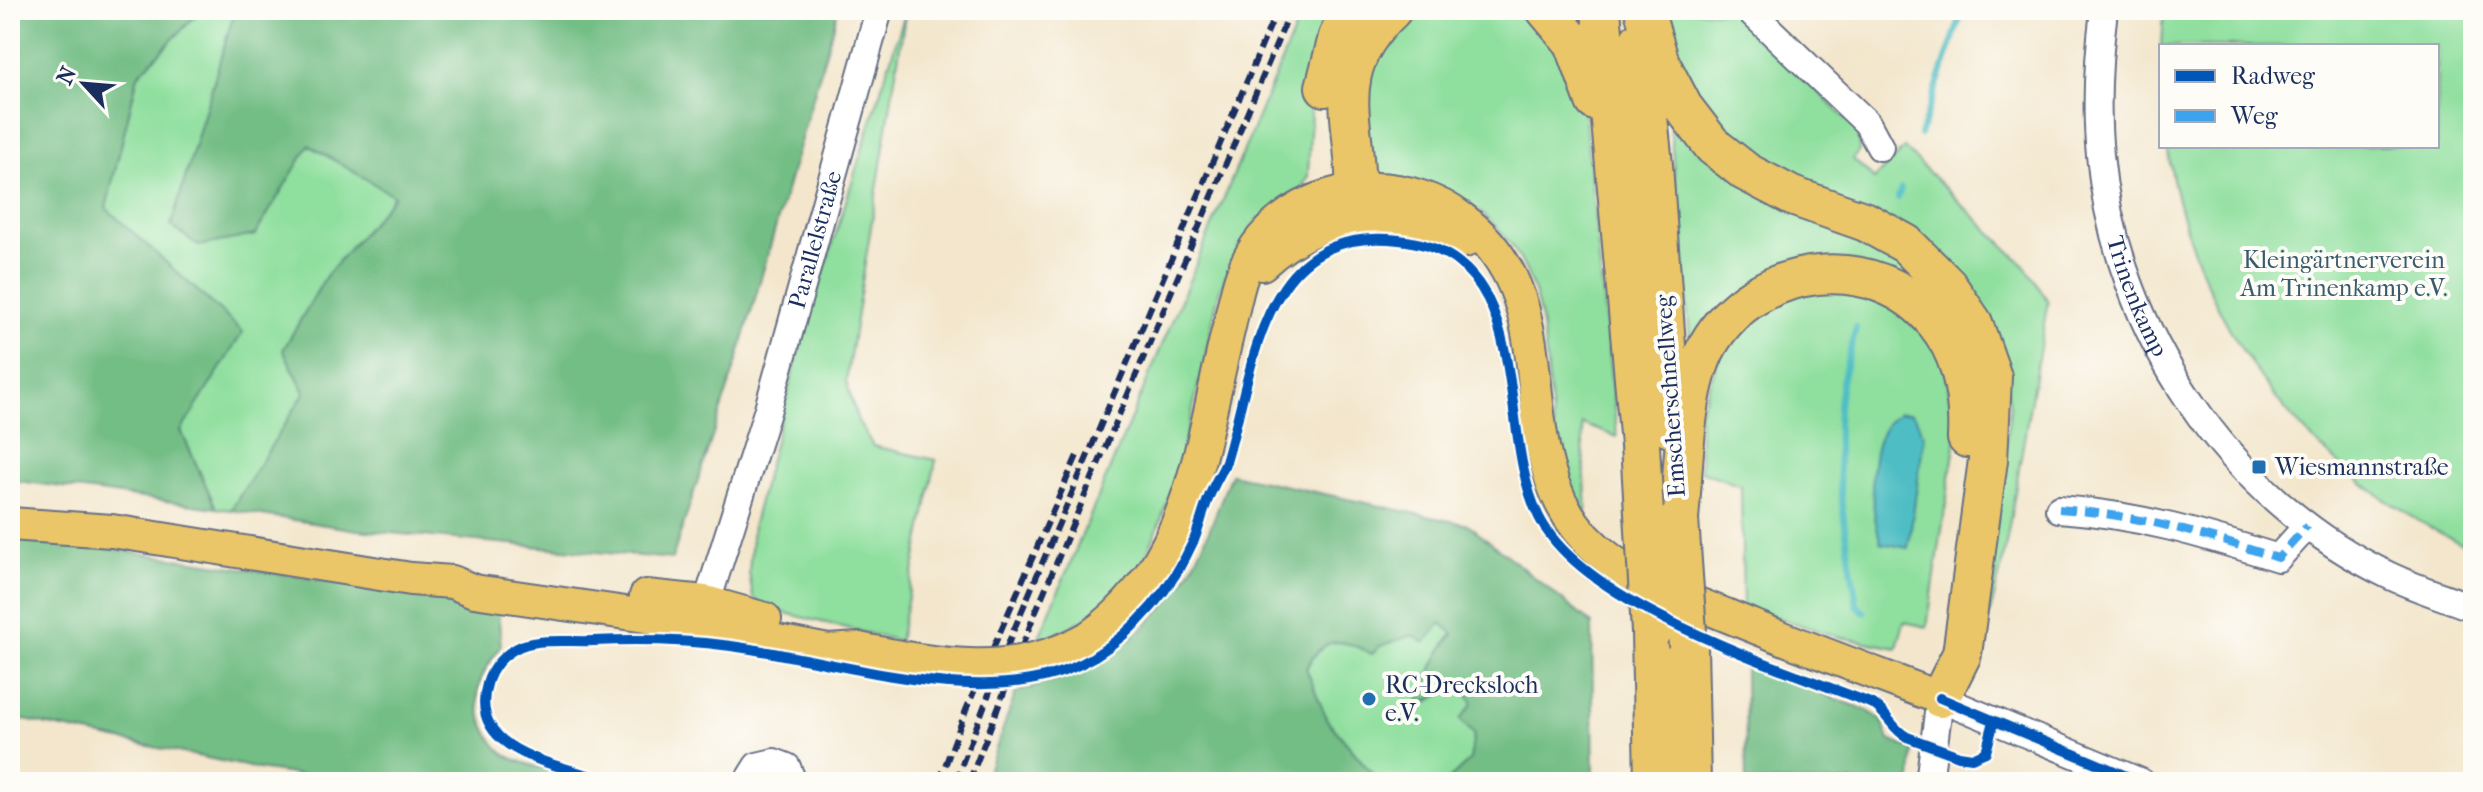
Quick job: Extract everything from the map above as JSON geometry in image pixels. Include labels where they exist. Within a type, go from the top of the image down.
[{"type":"highway","points":[[1347,200],[1324,103],[1331,58],[1350,10]]},
{"type":"highway","points":[[1347,200],[1350,81],[1365,41],[1392,10]]},
{"type":"highway","points":[[1546,10],[1567,32],[1581,57],[1617,178]]},
{"type":"highway","name":"Emscherschnellweg","points":[[1601,10],[1617,178],[1679,519],[1688,646],[1691,782]]},
{"type":"highway","name":"Emscherschnellweg","points":[[1636,10],[1653,165],[1666,456],[1651,632],[1654,782]]},
{"type":"highway","points":[[1644,10],[1660,63],[1677,96],[1713,146],[1746,172],[1792,196],[1866,222],[1906,244],[1947,285],[1973,323],[1992,377],[1988,460],[1962,654],[1940,698]]},
{"type":"highway","points":[[1666,456],[1703,357],[1720,327],[1754,294],[1796,277],[1843,275],[1884,284],[1922,308],[1953,350],[1968,403],[1967,447],[1942,634],[1940,698]]},
{"type":"main road","points":[[10,524],[112,531],[411,579],[452,582],[476,576],[711,616],[927,663],[990,668],[1055,654],[1088,638],[1142,591],[1170,542],[1183,512],[1240,277],[1262,240],[1294,211],[1394,190],[1418,196],[1454,213],[1485,238],[1508,272],[1516,290],[1534,358],[1547,471],[1563,508],[1588,541],[1623,568],[1667,591],[1940,698]]},
{"type":"street","name":"Parallelstraße","points":[[711,616],[879,10]]},
{"type":"street","points":[[1749,10],[1867,123],[1880,147]]},
{"type":"street","name":"Trinenkamp","points":[[2104,10],[2097,66],[2100,157],[2118,248],[2161,357],[2213,434],[2271,496],[2307,526],[2387,575],[2473,608]]},
{"type":"street","points":[[2059,509],[2103,512],[2176,525],[2278,558],[2307,526]]},
{"type":"street","points":[[1929,782],[1940,698],[2141,782]]},
{"type":"street","points":[[747,782],[757,766],[774,762],[787,767],[793,782]]},
{"type":"green space","points":[[10,10],[201,10],[138,75],[106,208],[243,332],[181,431],[216,508],[10,480]]},
{"type":"green space","points":[[201,10],[235,10],[171,226],[255,235],[308,145],[395,196],[326,276],[283,350],[305,392],[231,510],[216,508],[181,431],[106,208],[138,75]]},
{"type":"green space","points":[[235,10],[838,10],[738,358],[672,559],[357,530],[231,510],[305,392],[283,350],[326,276],[394,196],[309,145],[255,235],[199,246],[171,226]]},
{"type":"green space","points":[[906,10],[846,381],[858,421],[873,446],[936,460],[899,641],[765,608],[753,597],[749,573],[753,524],[797,357]]},
{"type":"green space","points":[[1303,10],[1334,10],[1313,69],[1308,176],[1301,191],[1234,258],[1220,289],[1170,494],[1139,567],[1121,591],[1102,607],[1070,627],[1037,642]]},
{"type":"green space","points":[[1411,10],[1528,10],[1541,19],[1582,91],[1617,437],[1582,424],[1587,515],[1567,478],[1556,440],[1542,323],[1532,285],[1514,249],[1485,216],[1472,207],[1381,174],[1368,165],[1361,79],[1401,16]]},
{"type":"green space","points":[[1667,10],[1734,12],[1858,130],[1859,151],[1853,159],[1874,179],[1904,148],[2025,266],[2048,301],[2003,561],[1977,664],[2010,408],[2003,363],[1989,324],[1793,180],[1738,147],[1706,112],[1677,59]]},
{"type":"green space","name":"Kleingärtnerverein Am Trinenkamp e.V.","points":[[2164,10],[2473,10],[2473,548],[2403,511],[2357,478],[2315,441],[2278,400],[2245,355],[2195,255],[2178,201],[2167,148],[2439,148],[2439,44],[2162,44]]},
{"type":"green space","points":[[1668,105],[1898,254],[1966,353],[1834,265],[1692,359]]},
{"type":"green space","points":[[1794,289],[1878,294],[1943,351],[1956,439],[1927,627],[1904,622],[1897,648],[1839,637],[1743,607],[1741,486],[1701,471],[1699,414],[1728,332]]},
{"type":"green space","points":[[1231,474],[1469,525],[1592,624],[1594,782],[1446,782],[1470,760],[1474,734],[1460,720],[1473,703],[1467,693],[1457,688],[1420,703],[1419,696],[1438,656],[1453,634],[1441,623],[1425,643],[1413,635],[1380,646],[1372,654],[1343,642],[1327,644],[1306,668],[1327,720],[1379,782],[984,782],[1016,692],[1043,685],[1092,663],[1115,650],[1156,615],[1196,560]]},
{"type":"green space","points":[[10,534],[498,606],[501,647],[480,685],[478,705],[481,715],[489,735],[500,750],[519,761],[557,773],[554,782],[350,782],[264,770],[10,717]]},
{"type":"green space","name":"RC-Drecksloch e.V.","points":[[1441,623],[1453,633],[1438,655],[1419,696],[1428,703],[1440,693],[1457,688],[1467,693],[1473,703],[1468,724],[1475,734],[1470,760],[1446,782],[1379,782],[1327,720],[1306,669],[1320,650],[1334,642],[1342,642],[1372,654],[1380,646]]},
{"type":"green space","points":[[1745,665],[1866,710],[1882,720],[1889,740],[1913,750],[1911,782],[1746,782]]},
{"type":"water","points":[[1899,413],[1910,413],[1916,418],[1924,438],[1908,548],[1881,543],[1872,492],[1872,473],[1879,438],[1887,423]]},
{"type":"waterway","points":[[1920,135],[1963,10]]},
{"type":"waterway","points":[[1898,198],[1901,189]]},
{"type":"waterway","points":[[1856,327],[1842,382],[1838,438],[1848,550],[1857,605],[1864,612]]},
{"type":"railway","points":[[955,782],[1012,634],[1277,10]]},
{"type":"railway","points":[[969,782],[1035,613],[1291,10]]},
{"type":"railway","points":[[939,782],[966,710],[1079,451]]},
{"type":"marked path","points":[[2059,509],[2144,521],[2278,558],[2307,526]]},
{"type":"cycle path","points":[[610,782],[523,753],[505,742],[491,727],[484,708],[487,684],[492,671],[505,656],[521,646],[548,641],[680,641],[731,646],[867,672],[963,684],[1009,683],[1052,675],[1092,658],[1108,647],[1152,606],[1194,540],[1209,496],[1226,462],[1257,346],[1271,309],[1291,278],[1317,255],[1353,241],[1399,240],[1443,253],[1474,277],[1493,311],[1505,350],[1526,480],[1539,517],[1562,549],[1597,579],[1640,606],[1688,630],[1873,704],[1907,737],[1959,756],[1972,758],[1986,752],[1994,721]]},
{"type":"cycle path","points":[[1940,698],[2141,782]]},
{"type":"place","name":"Wiesmannstraße","points":[[2259,467]]},
{"type":"place","name":"RC-Drecksloch e.V.","points":[[1369,699]]}]
